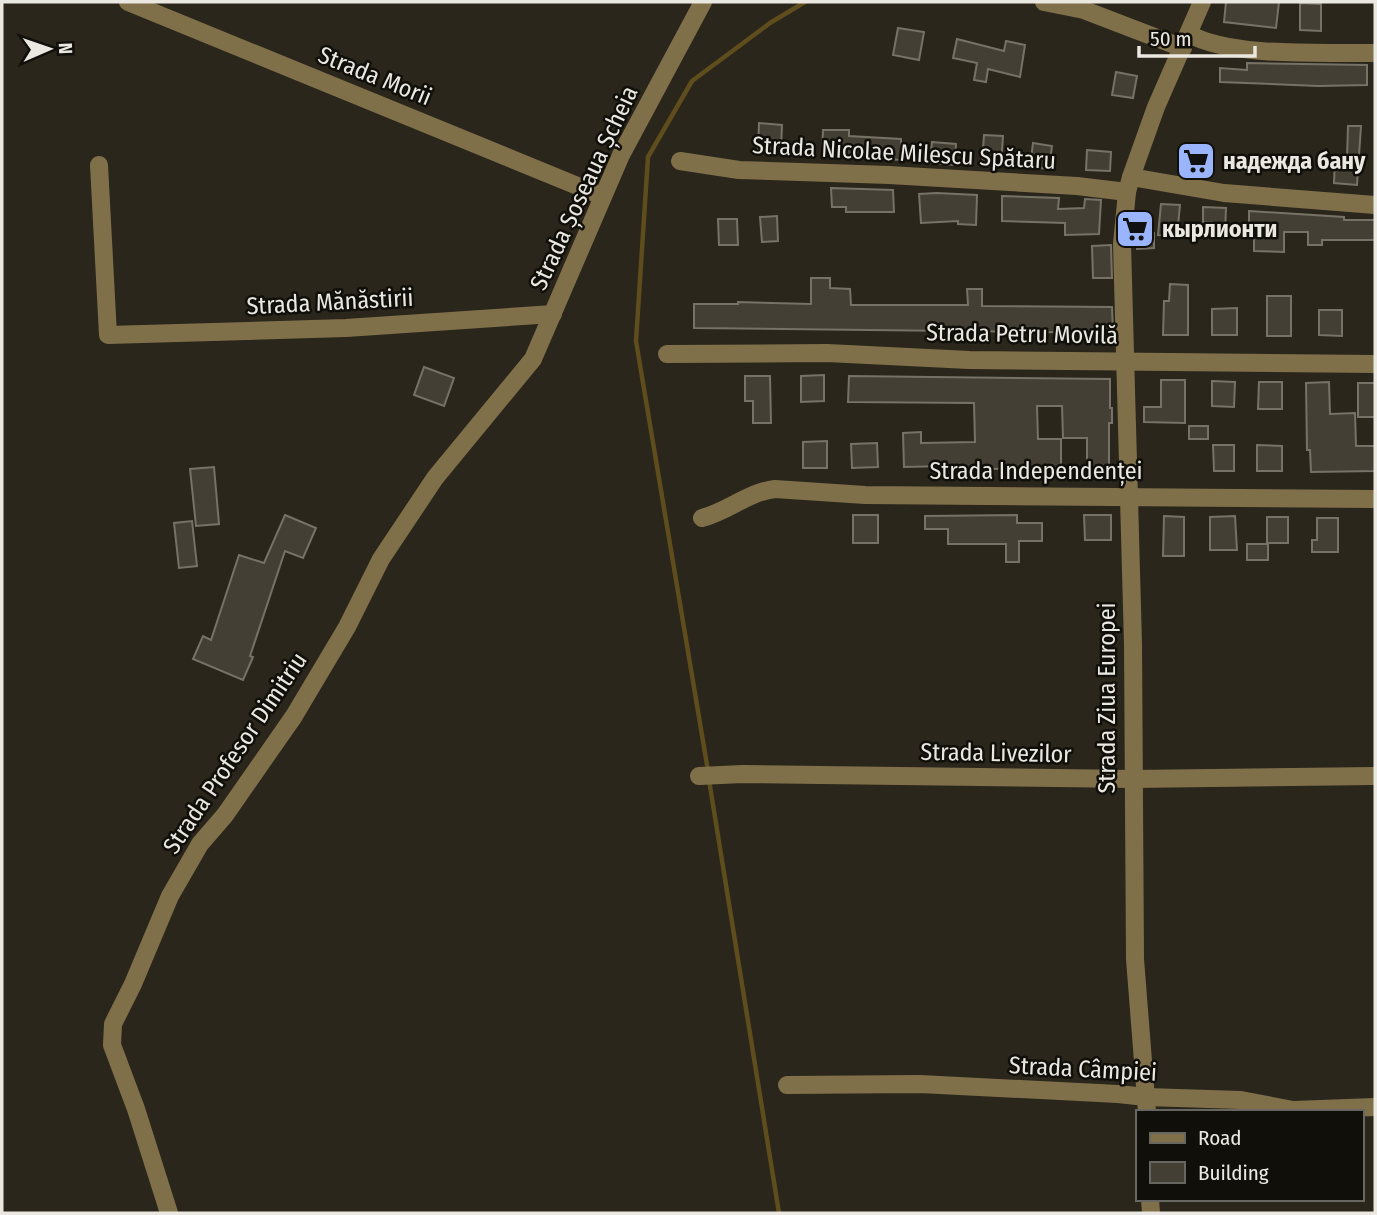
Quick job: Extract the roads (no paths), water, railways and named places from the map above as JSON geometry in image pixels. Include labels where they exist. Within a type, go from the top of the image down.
[{"type":"street","name":"Strada Morii","points":[[128,2],[602,196]]},
{"type":"street","name":"Strada Șoseaua Șcheia","points":[[533,359],[621,155],[703,2]]},
{"type":"street","points":[[1044,2],[1084,10],[1186,41],[1217,46],[1375,53]]},
{"type":"street","name":"Strada Ziua Europei","points":[[1146,1104],[1135,959],[1133,644],[1122,244],[1129,184],[1156,107],[1202,2]]},
{"type":"street","name":"Strada Nicolae Milescu Spătaru","points":[[680,161],[761,172],[889,175],[1077,186],[1129,184],[1375,205]]},
{"type":"street","name":"Strada Mănăstirii","points":[[99,165],[108,335],[346,328],[553,314]]},
{"type":"street","name":"Strada Petru Movilă","points":[[667,354],[827,353],[969,360],[1375,364]]},
{"type":"street","name":"Strada Profesor Dimitriu","points":[[169,1213],[136,1109],[112,1045],[113,1024],[170,896],[200,844],[225,815],[294,716],[347,627],[381,559],[435,478],[533,359]]},
{"type":"street","name":"Strada Independenței","points":[[702,518],[720,513],[762,491],[775,489],[864,495],[1375,499]]},
{"type":"street","name":"Strada Livezilor","points":[[699,776],[743,774],[1132,779],[1375,776]]},
{"type":"street","name":"Strada Câmpiei","points":[[787,1085],[920,1084],[1146,1104],[1241,1100],[1293,1110],[1375,1107]]},
{"type":"waterway","points":[[708,771],[636,341],[648,157],[692,81],[770,23],[805,2]]},
{"type":"waterway","points":[[709,780],[779,1213]]},
{"type":"place","name":"надежда бану","points":[[1196,161]]},
{"type":"place","name":"кырлионти","points":[[1135,229]]}]
